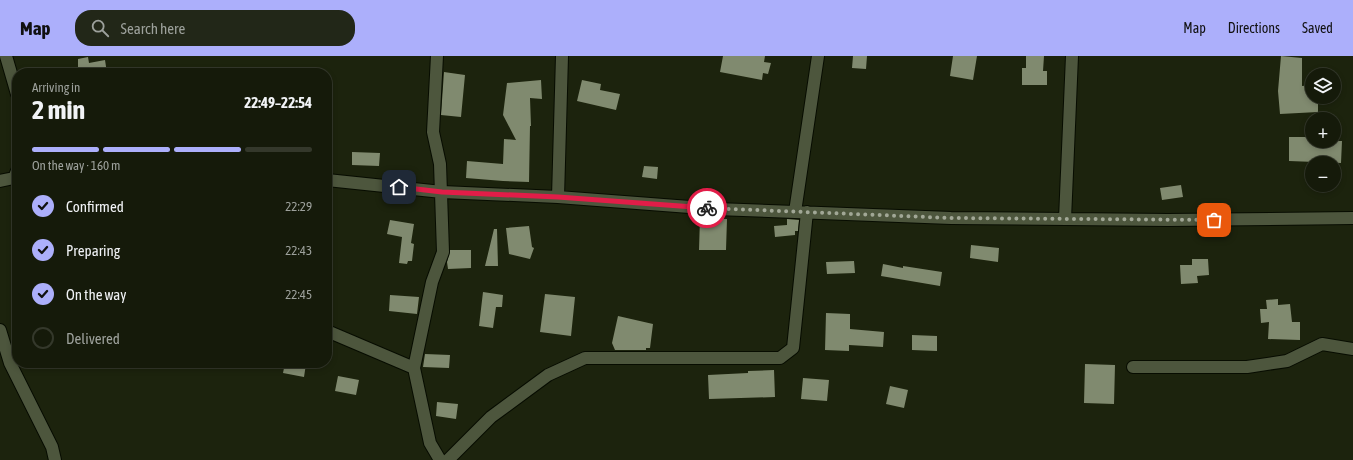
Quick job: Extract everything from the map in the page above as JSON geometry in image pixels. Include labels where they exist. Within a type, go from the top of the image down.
[{"type":"street","points":[[6,56],[12,77]]},
{"type":"street","points":[[437,56],[433,132],[440,164],[443,252],[432,282],[414,368],[430,443],[440,460]]},
{"type":"street","points":[[558,197],[562,56]]},
{"type":"street","points":[[794,212],[818,56]]},
{"type":"street","points":[[1065,219],[1072,56]]},
{"type":"street","points":[[0,181],[12,177]]},
{"type":"street","points":[[332,181],[442,192],[558,197],[716,209],[951,218],[1168,220],[1353,218]]},
{"type":"street","points":[[448,460],[491,417],[548,375],[586,358],[780,358],[793,348],[807,212]]},
{"type":"street","points":[[0,330],[5,362],[52,447],[56,460]]},
{"type":"street","points":[[332,333],[414,368]]},
{"type":"street","points":[[1133,367],[1248,367],[1287,361],[1322,344],[1353,349]]},
{"type":"building","points":[[723,56],[765,56],[764,62],[771,63],[768,74],[763,73],[762,80],[720,72]]},
{"type":"building","points":[[853,56],[867,56],[866,69],[852,68]]},
{"type":"building","points":[[953,56],[977,56],[973,80],[950,76]]},
{"type":"building","points":[[1026,56],[1044,56],[1043,71],[1047,71],[1047,85],[1022,85],[1022,68],[1026,68]]},
{"type":"building","points":[[1281,56],[1302,58],[1302,86],[1305,86],[1305,104],[1318,104],[1318,112],[1280,114],[1278,91]]},
{"type":"building","points":[[88,57],[89,63],[105,60],[106,68],[78,68],[78,59]]},
{"type":"building","points":[[444,72],[465,75],[461,117],[441,115]]},
{"type":"building","points":[[541,80],[542,99],[530,98],[531,126],[529,182],[466,178],[467,161],[503,164],[504,139],[516,140],[503,115],[507,83]]},
{"type":"building","points":[[582,80],[601,84],[600,90],[620,94],[616,110],[577,101]]},
{"type":"building","points":[[1289,137],[1305,137],[1305,148],[1341,148],[1342,141],[1341,163],[1341,156],[1305,156],[1305,162],[1289,161]]},
{"type":"building","points":[[352,152],[380,153],[379,166],[352,165]]},
{"type":"building","points":[[644,166],[658,167],[657,179],[642,177]]},
{"type":"building","points":[[1181,185],[1183,197],[1162,200],[1160,188]]},
{"type":"building","points":[[700,218],[727,219],[726,250],[699,250]]},
{"type":"building","points":[[787,219],[799,220],[798,231],[795,231],[795,235],[775,237],[774,226],[787,225]]},
{"type":"building","points":[[390,220],[414,224],[411,243],[414,244],[412,261],[408,261],[407,264],[399,263],[402,237],[387,234]]},
{"type":"building","points":[[529,226],[532,247],[534,248],[530,259],[509,254],[506,228]]},
{"type":"building","points":[[494,229],[497,229],[498,266],[485,266]]},
{"type":"building","points":[[971,245],[999,248],[998,262],[970,258]]},
{"type":"building","points":[[450,250],[471,250],[471,268],[448,269],[447,262]]},
{"type":"building","points":[[1192,259],[1208,259],[1209,275],[1197,276],[1198,283],[1181,284],[1180,265],[1192,265]]},
{"type":"building","points":[[854,261],[855,273],[827,274],[826,262]]},
{"type":"building","points":[[883,264],[903,268],[903,266],[942,272],[940,286],[881,276]]},
{"type":"building","points":[[483,292],[503,295],[502,307],[496,307],[493,328],[479,326]]},
{"type":"building","points":[[545,294],[575,297],[571,336],[540,332]]},
{"type":"building","points":[[390,295],[419,297],[417,314],[389,311]]},
{"type":"building","points":[[1278,299],[1278,305],[1290,304],[1292,322],[1300,322],[1300,340],[1268,339],[1269,322],[1261,323],[1260,309],[1267,309],[1266,300]]},
{"type":"building","points":[[826,313],[850,314],[850,329],[884,332],[883,347],[849,345],[849,351],[825,350]]},
{"type":"building","points":[[618,316],[653,324],[650,348],[646,348],[646,350],[615,350],[612,343]]},
{"type":"building","points":[[912,335],[937,336],[937,351],[912,350]]},
{"type":"building","points":[[425,354],[450,355],[449,368],[423,367]]},
{"type":"building","points":[[1085,364],[1115,365],[1114,404],[1084,403]]},
{"type":"building","points":[[284,368],[305,368],[304,377],[283,373]]},
{"type":"building","points":[[774,370],[775,397],[709,399],[708,375]]},
{"type":"building","points":[[338,376],[359,380],[356,395],[335,391]]},
{"type":"building","points":[[803,378],[829,380],[827,401],[801,399]]},
{"type":"building","points":[[890,386],[908,390],[904,408],[886,404]]},
{"type":"building","points":[[437,402],[458,404],[456,419],[436,416]]},
{"type":"way so far","points":[[707,208],[951,218],[1214,220]]},
{"type":"route","points":[[399,187],[442,192],[558,197],[707,208]]}]
